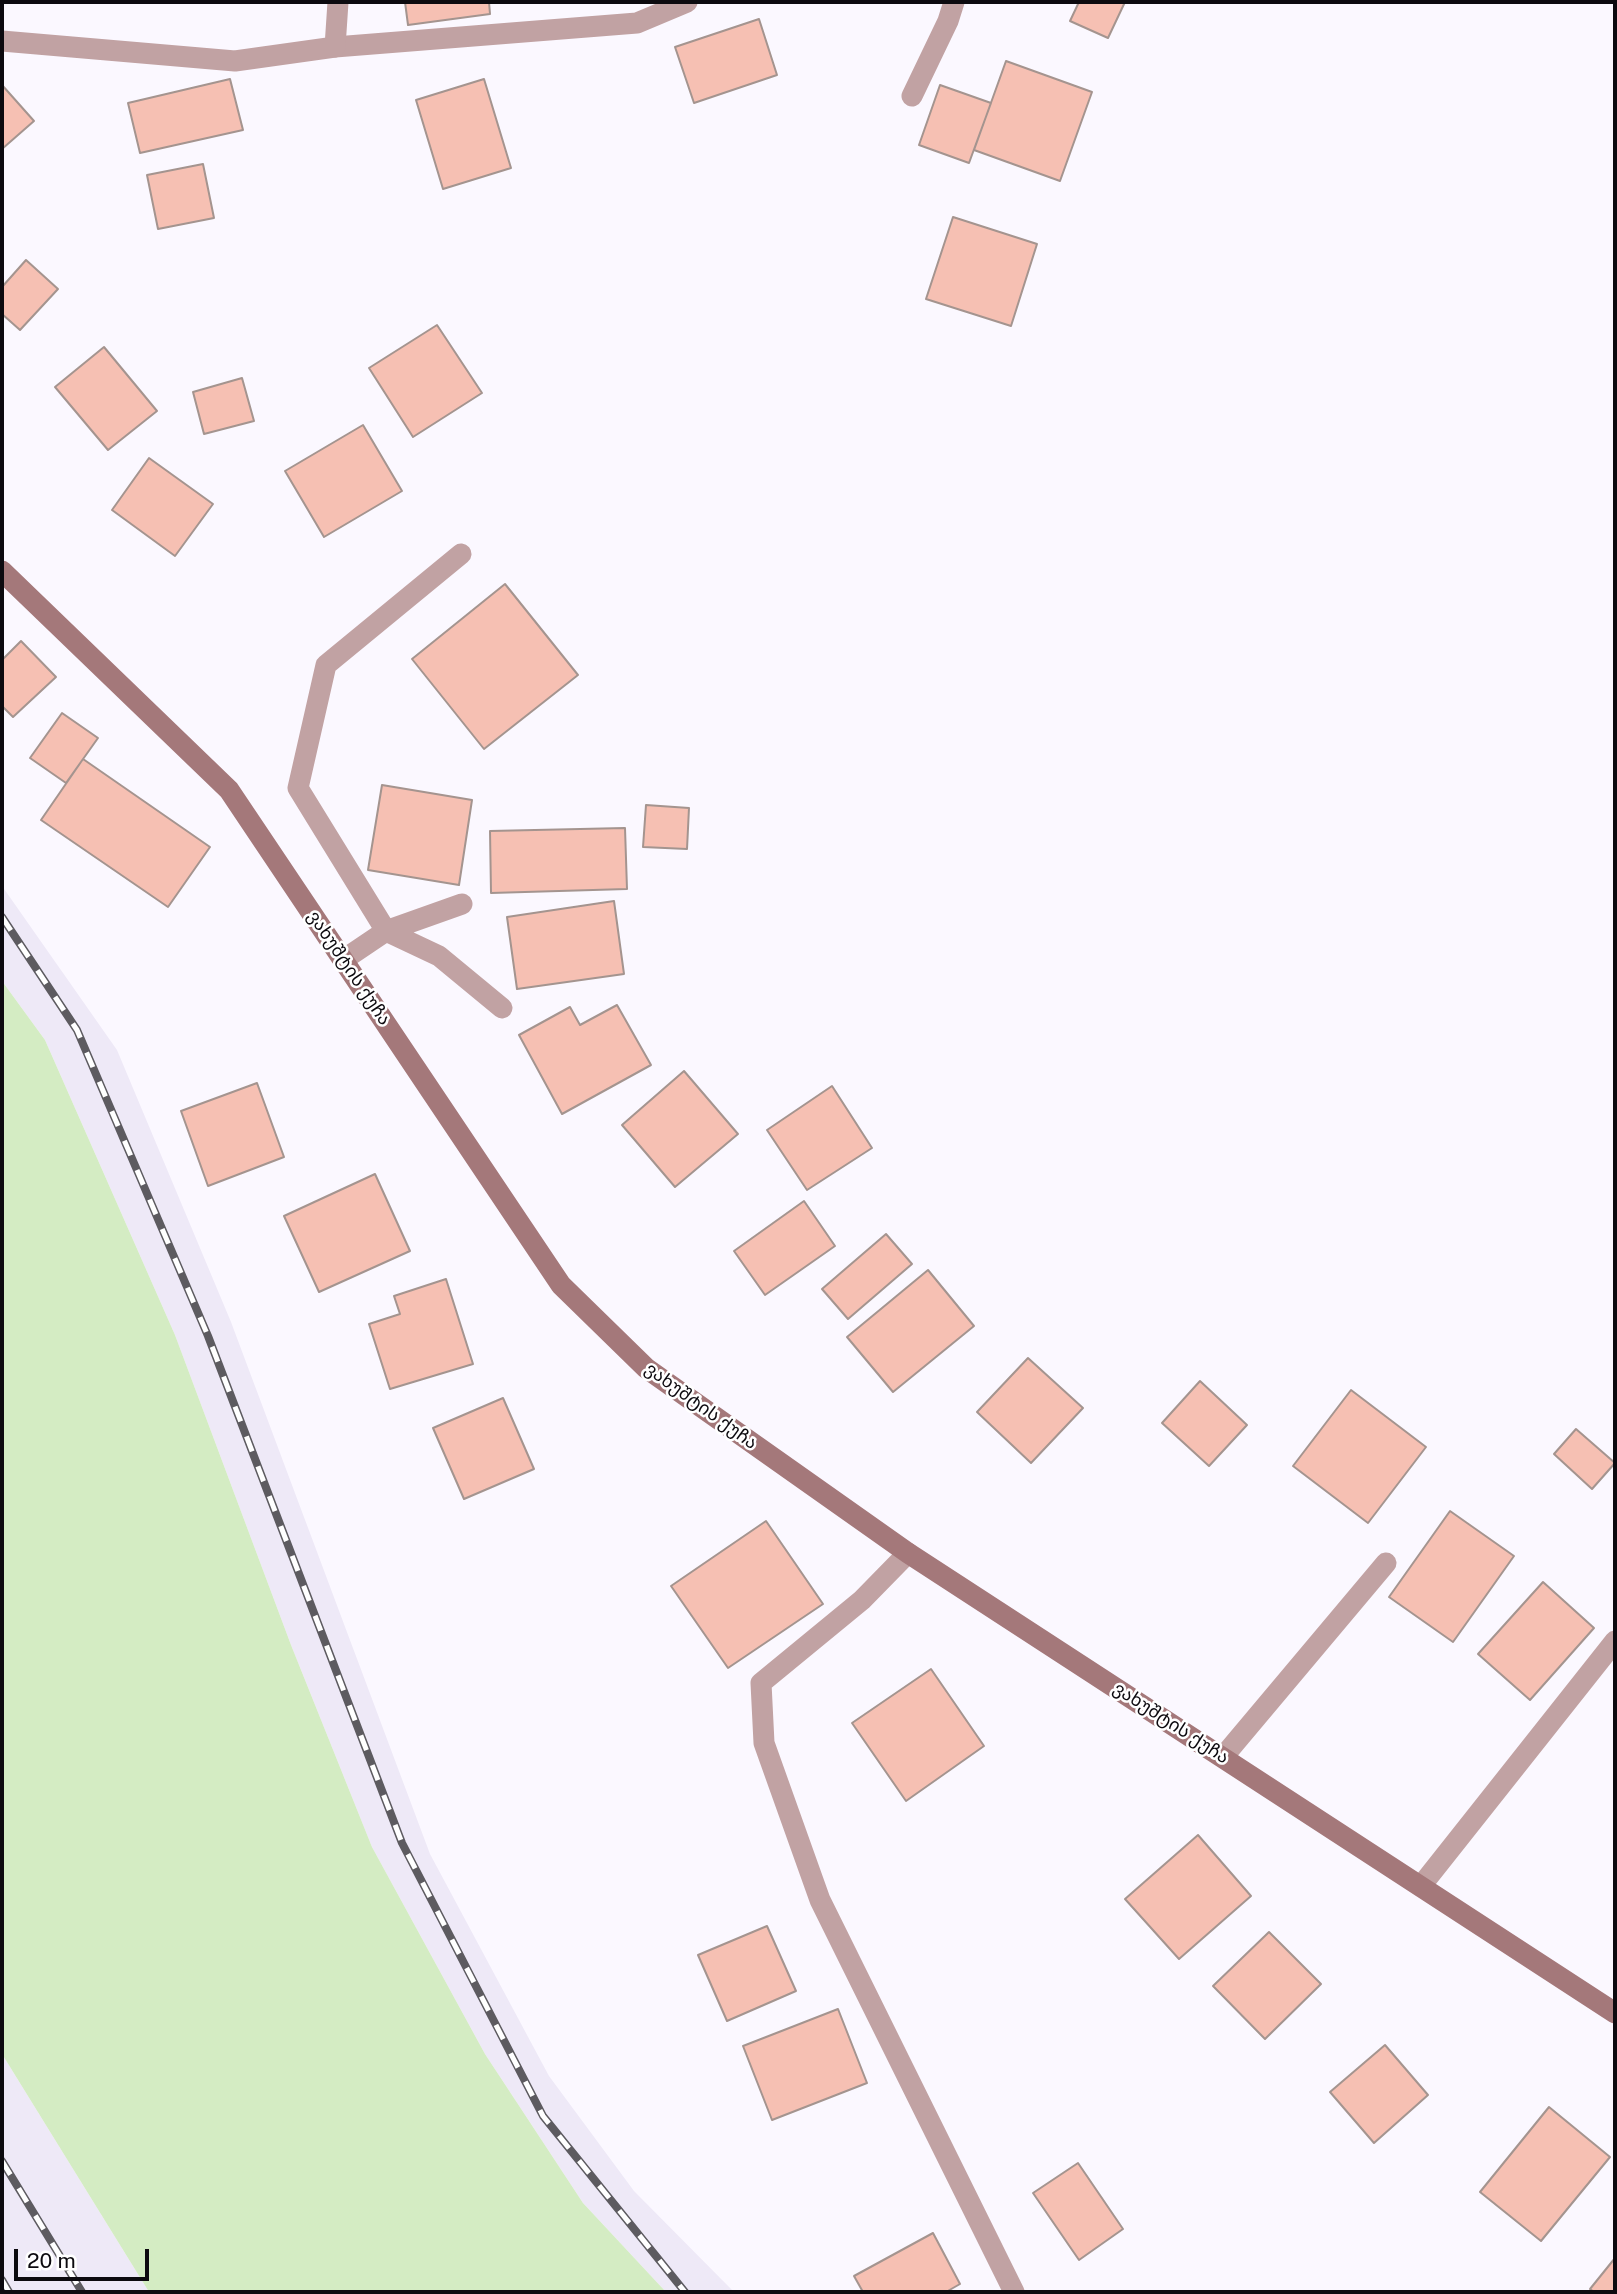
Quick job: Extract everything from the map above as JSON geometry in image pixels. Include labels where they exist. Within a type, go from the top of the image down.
[{"type":"street","points":[[335,47],[338,2]]},
{"type":"street","points":[[2,41],[235,61],[335,47],[636,23],[687,2]]},
{"type":"street","points":[[912,96],[948,22],[954,2]]},
{"type":"street","points":[[461,554],[326,665],[298,788],[386,930],[439,956],[502,1008]]},
{"type":"street","name":"ვახუშტის ქუჩა","points":[[2,571],[229,790],[561,1285],[646,1368],[908,1553],[1615,2013]]},
{"type":"street","points":[[343,960],[386,930],[462,904]]},
{"type":"street","points":[[908,1553],[862,1600],[761,1683],[764,1743],[820,1900],[1014,2292]]},
{"type":"street","points":[[1223,1757],[1386,1563]]},
{"type":"street","points":[[1421,1886],[1615,1641]]},
{"type":"shaded area","points":[[2,886],[117,1050],[231,1322],[430,1854],[549,2076],[634,2191],[734,2292],[666,2292],[583,2203],[485,2054],[372,1847],[291,1645],[175,1335],[45,1040],[2,981]]},
{"type":"shaded area","points":[[2,2054],[149,2292],[2,2292]]},
{"type":"green space","points":[[2,981],[45,1040],[175,1335],[291,1645],[372,1847],[485,2054],[583,2203],[666,2292],[149,2292],[2,2054]]},
{"type":"building","points":[[405,2],[489,2],[490,14],[408,25]]},
{"type":"building","points":[[1079,2],[1125,2],[1108,38],[1070,21]]},
{"type":"building","points":[[759,19],[777,75],[694,103],[675,47]]},
{"type":"building","points":[[1006,61],[1092,92],[1060,181],[974,150]]},
{"type":"building","points":[[230,79],[243,130],[140,153],[128,103]]},
{"type":"building","points":[[484,79],[511,168],[443,189],[416,100]]},
{"type":"building","points":[[2,85],[34,121],[2,149]]},
{"type":"building","points":[[940,85],[991,103],[969,163],[919,145]]},
{"type":"building","points":[[203,164],[214,218],[158,229],[147,175]]},
{"type":"building","points":[[953,217],[1037,244],[1011,326],[926,299]]},
{"type":"building","points":[[26,260],[58,289],[20,330],[2,314],[2,287]]},
{"type":"building","points":[[437,325],[482,393],[413,437],[369,368]]},
{"type":"building","points":[[104,347],[157,411],[108,450],[55,387]]},
{"type":"building","points":[[242,378],[254,421],[204,434],[193,392]]},
{"type":"building","points":[[363,425],[402,491],[324,537],[285,471]]},
{"type":"building","points":[[149,458],[213,504],[175,556],[112,510]]},
{"type":"building","points":[[505,584],[578,675],[484,749],[412,659]]},
{"type":"building","points":[[21,641],[56,677],[13,717],[2,706],[2,660]]},
{"type":"building","points":[[62,713],[98,738],[66,783],[30,758]]},
{"type":"building","points":[[83,759],[210,847],[168,907],[41,820]]},
{"type":"building","points":[[382,785],[472,800],[459,885],[368,870]]},
{"type":"building","points":[[646,805],[689,808],[687,849],[643,847]]},
{"type":"building","points":[[625,828],[627,889],[491,893],[490,831]]},
{"type":"building","points":[[614,901],[624,974],[517,989],[507,917]]},
{"type":"building","points":[[617,1005],[651,1065],[562,1114],[519,1035],[570,1007],[580,1025]]},
{"type":"building","points":[[684,1071],[738,1134],[675,1187],[622,1125]]},
{"type":"building","points":[[257,1083],[284,1157],[208,1186],[181,1111]]},
{"type":"building","points":[[832,1086],[872,1148],[807,1190],[767,1130]]},
{"type":"building","points":[[375,1174],[410,1251],[319,1292],[284,1216]]},
{"type":"building","points":[[804,1201],[835,1246],[765,1295],[734,1251]]},
{"type":"building","points":[[886,1234],[912,1264],[848,1319],[822,1289]]},
{"type":"building","points":[[928,1270],[974,1326],[893,1392],[847,1337]]},
{"type":"building","points":[[446,1279],[473,1364],[390,1389],[369,1324],[400,1314],[394,1296]]},
{"type":"building","points":[[1028,1358],[1083,1408],[1031,1463],[977,1412]]},
{"type":"building","points":[[1200,1381],[1247,1425],[1209,1466],[1162,1423]]},
{"type":"building","points":[[1351,1390],[1426,1447],[1368,1523],[1293,1466]]},
{"type":"building","points":[[503,1398],[534,1469],[464,1499],[433,1428]]},
{"type":"building","points":[[1576,1429],[1615,1463],[1592,1489],[1554,1454]]},
{"type":"building","points":[[1450,1511],[1514,1556],[1453,1642],[1389,1597]]},
{"type":"building","points":[[766,1521],[823,1604],[728,1668],[671,1586]]},
{"type":"building","points":[[1543,1582],[1594,1628],[1530,1700],[1478,1654]]},
{"type":"building","points":[[931,1669],[984,1746],[906,1801],[852,1723]]},
{"type":"building","points":[[1198,1835],[1251,1896],[1179,1959],[1125,1899]]},
{"type":"building","points":[[767,1926],[796,1991],[727,2021],[698,1955]]},
{"type":"building","points":[[1269,1932],[1321,1984],[1265,2039],[1213,1986]]},
{"type":"building","points":[[838,2009],[867,2083],[772,2120],[743,2046]]},
{"type":"building","points":[[1385,2045],[1428,2095],[1374,2143],[1330,2092]]},
{"type":"building","points":[[1549,2107],[1610,2157],[1541,2241],[1480,2192]]},
{"type":"building","points":[[1078,2163],[1123,2229],[1079,2260],[1033,2193]]},
{"type":"building","points":[[933,2233],[960,2284],[946,2292],[863,2292],[854,2276]]},
{"type":"building","points":[[1615,2258],[1615,2292],[1594,2292],[1590,2289]]},
{"type":"railway","points":[[2,917],[77,1030],[208,1336],[402,1843],[543,2116],[685,2292]]},
{"type":"railway","points":[[2,2161],[82,2292]]},
{"type":"railway","points":[[2,2280],[9,2292]]}]
